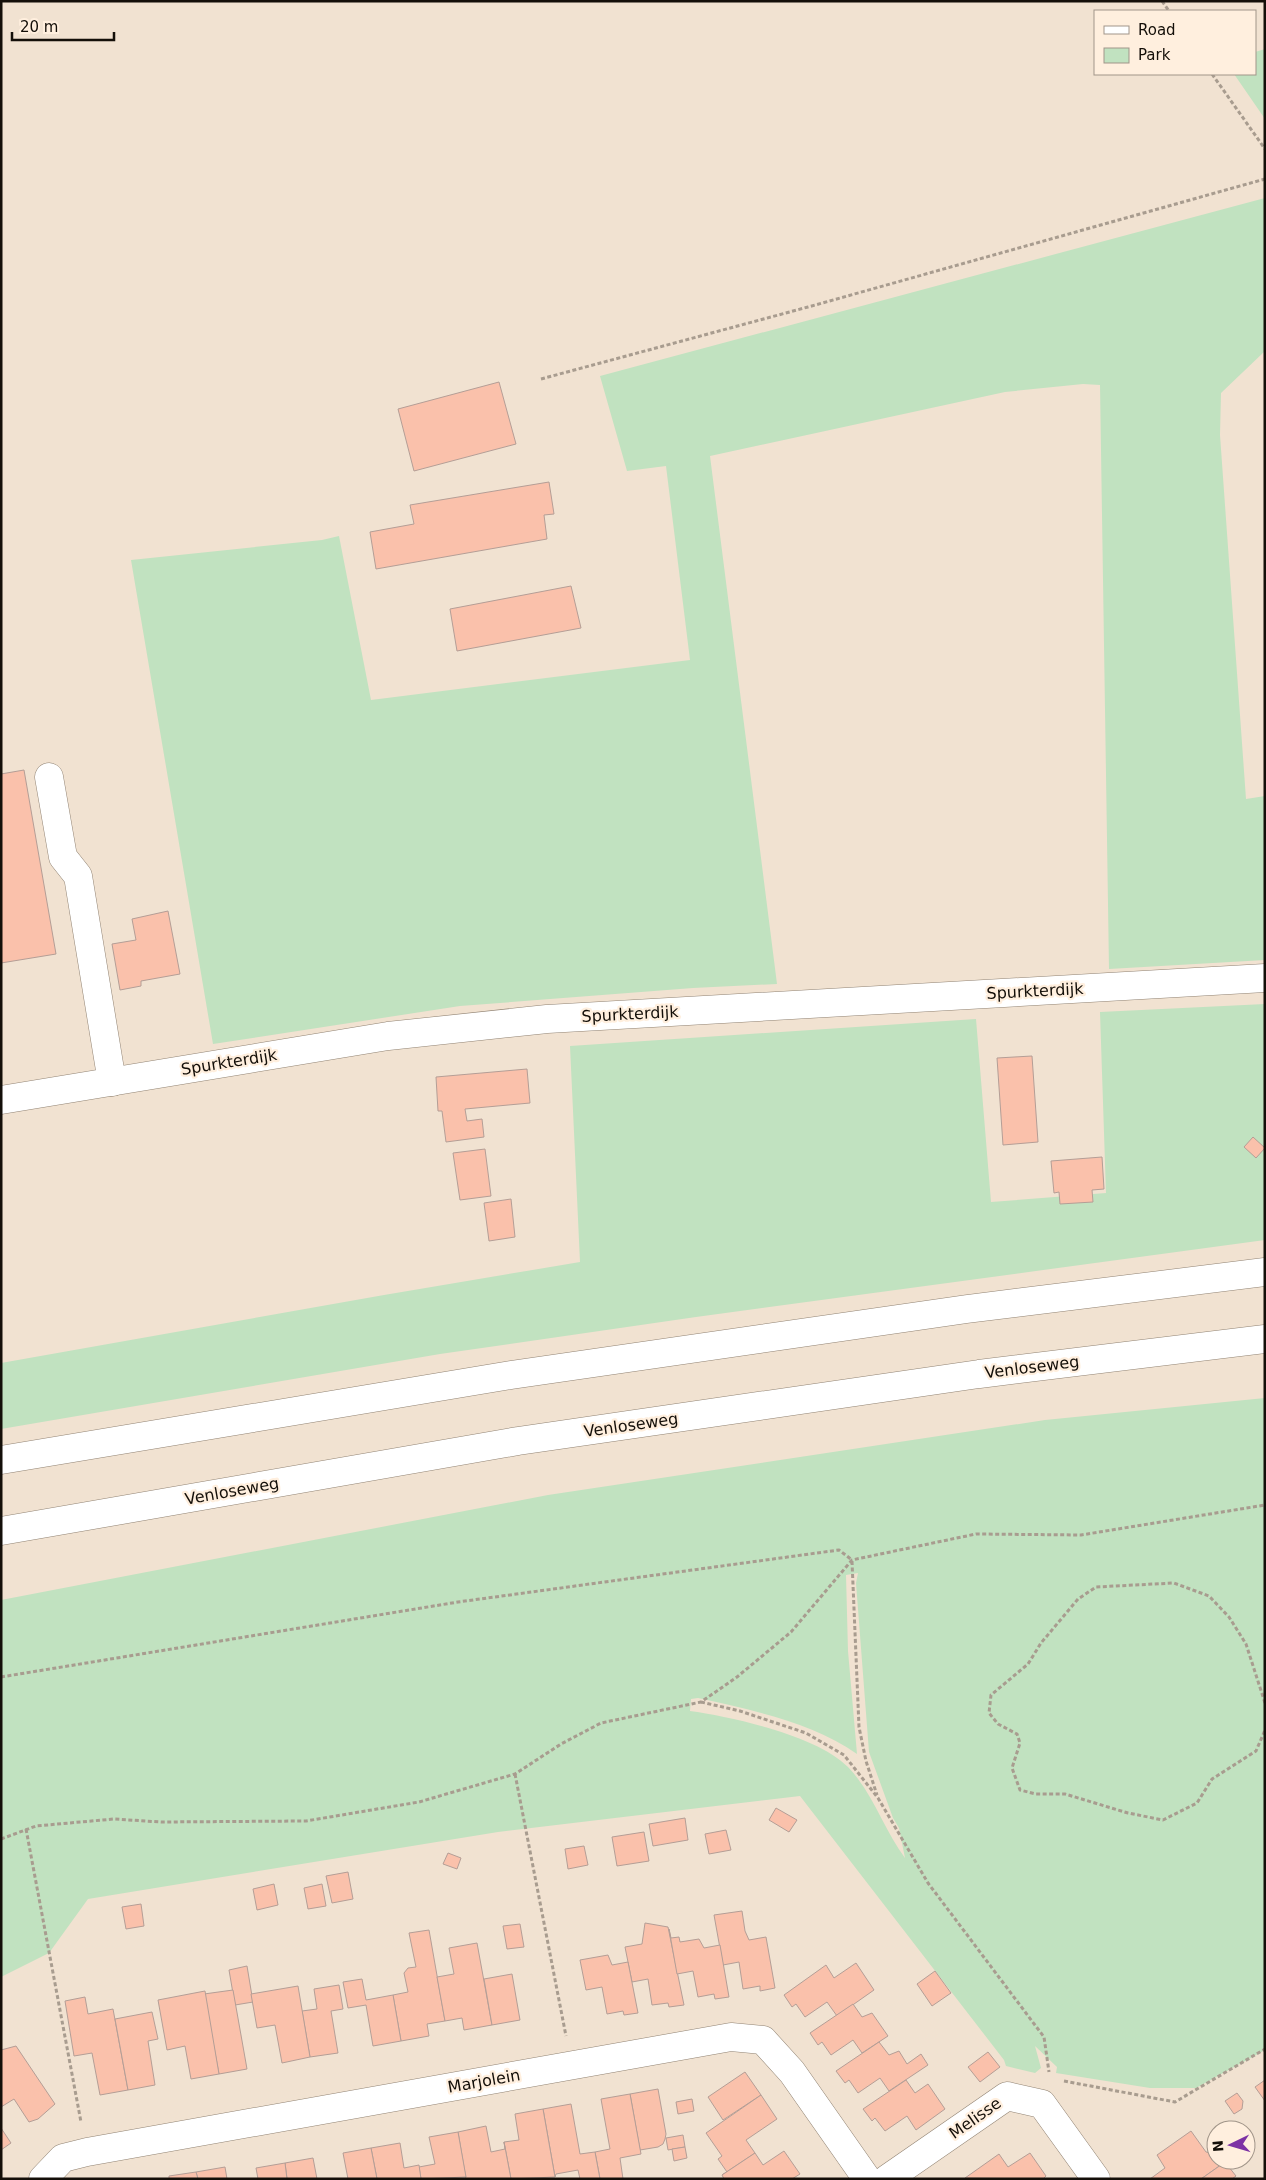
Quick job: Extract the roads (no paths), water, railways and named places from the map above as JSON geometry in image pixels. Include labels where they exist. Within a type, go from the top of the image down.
[{"type":"main road","points":[[49,777],[64,856],[78,876],[112,1082]]},
{"type":"main road","name":"Spurkterdijk","points":[[1,1100],[388,1036],[546,1019],[1265,978]]},
{"type":"main road","points":[[1,1460],[521,1374],[967,1309],[1265,1272]]},
{"type":"main road","name":"Venloseweg","points":[[1,1531],[528,1440],[979,1374],[1265,1339]]},
{"type":"main road","name":"Marjolein","points":[[43,2179],[63,2158],[87,2152],[731,2037],[764,2040],[792,2072],[867,2179]]},
{"type":"main road","name":"Melisse","points":[[887,2179],[1007,2096],[1042,2104],[1096,2179]]}]
